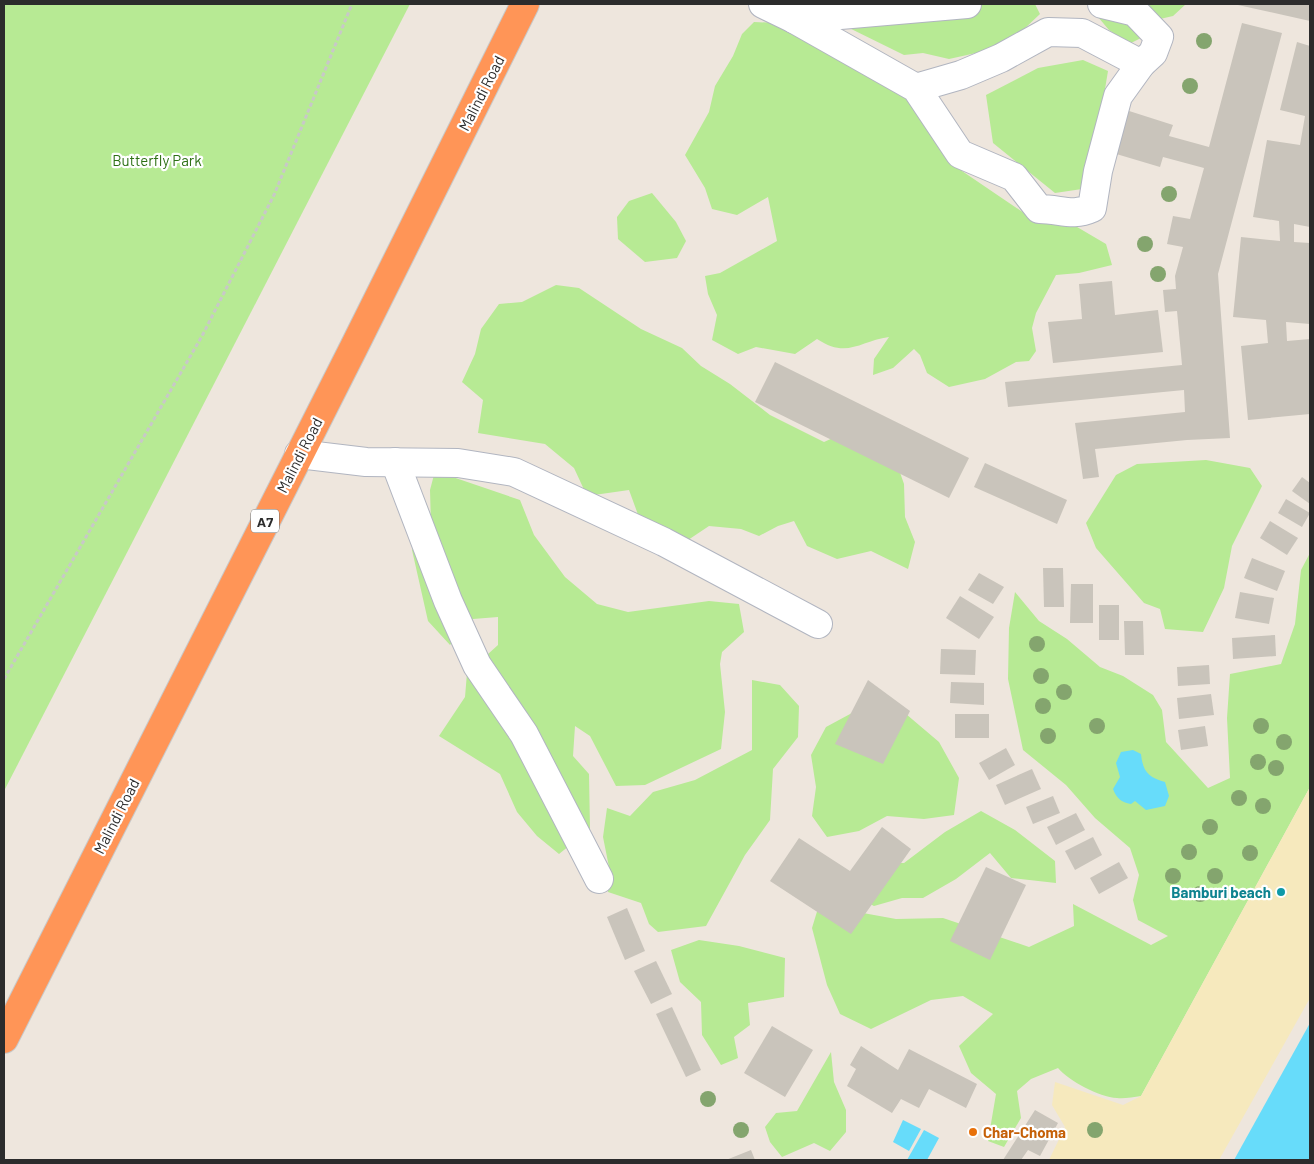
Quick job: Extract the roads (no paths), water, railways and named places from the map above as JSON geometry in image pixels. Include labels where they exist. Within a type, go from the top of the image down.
[{"type":"highway","name":"Malindi Road","points":[[4,1039],[525,4]]},
{"type":"street","points":[[763,4],[794,19],[916,88],[960,154],[1014,176],[1039,209],[1056,209],[1078,214],[1092,208],[1098,171],[1118,96],[1142,64],[1153,54],[1160,37],[1135,12],[1102,4]]},
{"type":"street","points":[[794,19],[967,4]]},
{"type":"street","points":[[916,88],[961,76],[1001,58],[1048,32],[1082,34],[1142,64]]},
{"type":"street","points":[[299,454],[366,462],[458,463],[514,472],[664,542],[818,624]]},
{"type":"street","points":[[396,462],[448,601],[477,665],[524,734],[599,879]]},
{"type":"water","points":[[1133,750],[1141,754],[1143,765],[1150,776],[1165,782],[1169,796],[1165,806],[1146,810],[1135,801],[1131,804],[1120,800],[1116,795],[1113,789],[1120,777],[1116,763],[1121,752]]},
{"type":"water","points":[[1310,1023],[1310,1160],[1234,1160]]},
{"type":"water","points":[[903,1120],[921,1129],[909,1151],[893,1142]]},
{"type":"water","points":[[924,1130],[939,1138],[927,1160],[907,1160]]},
{"type":"place","name":"Bamburi beach","points":[[1281,892]]},
{"type":"place","name":"Char-Choma","points":[[973,1132]]},
{"type":"park label","name":"Butterfly Park","points":[[157,160]]}]
